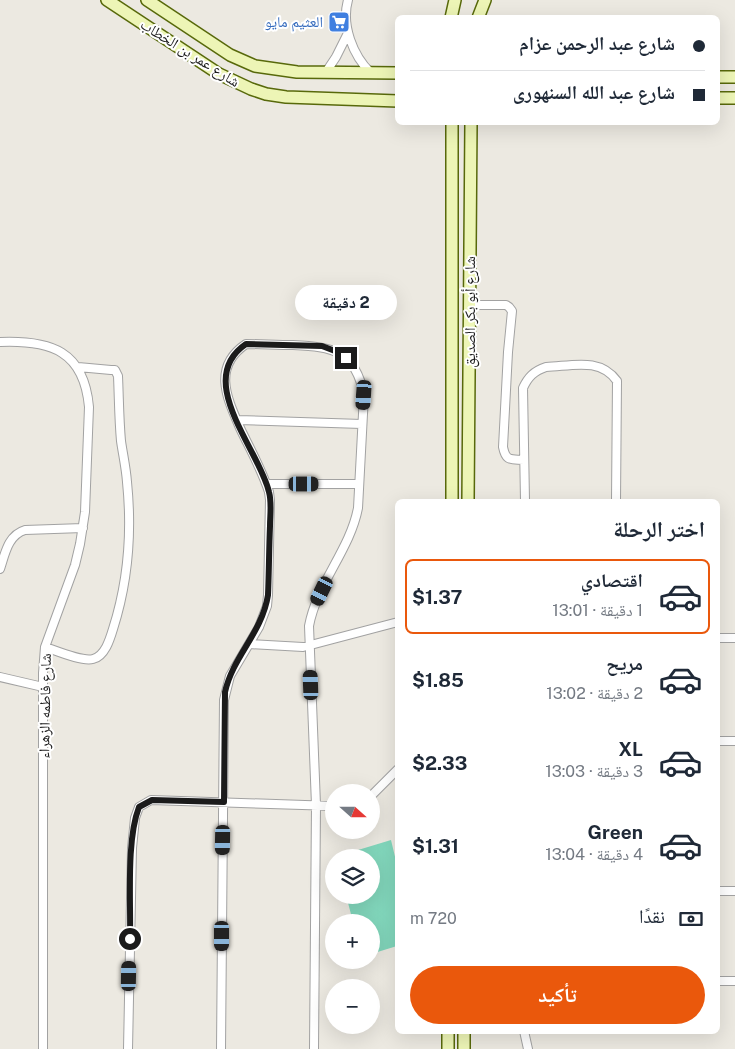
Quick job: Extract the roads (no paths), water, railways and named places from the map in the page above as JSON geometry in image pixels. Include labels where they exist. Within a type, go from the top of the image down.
[{"type":"street","name":"شارع عمر بن الخطاب","points":[[107,0],[218,74],[251,89],[266,94],[286,97],[395,101]]},
{"type":"street","name":"شارع عمر بن الخطاب","points":[[147,0],[230,55],[255,66],[297,72],[395,73]]},
{"type":"street","points":[[348,0],[348,33],[363,65],[372,74]]},
{"type":"street","points":[[452,15],[455,0]]},
{"type":"street","points":[[479,15],[485,0]]},
{"type":"street","points":[[326,72],[348,33]]},
{"type":"street","points":[[720,77],[735,77]]},
{"type":"street","points":[[720,98],[735,98]]},
{"type":"street","name":"شارع أبو بكر الصديق","points":[[452,125],[452,499]]},
{"type":"street","name":"شارع أبو بكر الصديق","points":[[468,499],[471,125]]},
{"type":"street","points":[[470,304],[506,305],[512,311],[503,447],[504,455],[508,458],[524,460]]},
{"type":"street","points":[[0,342],[32,342],[48,346],[67,357],[78,367],[115,370],[118,376],[121,440],[128,482],[129,520],[121,603],[112,632],[101,654],[94,659],[86,660],[45,648]]},
{"type":"street","points":[[221,1049],[225,692],[230,676],[263,617],[268,595],[270,500],[267,484],[226,394],[226,376],[230,360],[246,344],[322,346],[335,351],[346,358],[355,369],[361,381],[364,395],[358,508],[355,523],[350,537],[311,615],[310,645],[316,805],[314,1049]]},
{"type":"street","points":[[525,499],[523,388],[531,374],[546,367],[595,365],[604,368],[616,381],[616,499]]},
{"type":"street","name":"شارع فاطمه الزهراء","points":[[43,1049],[43,687],[45,648],[75,565],[82,528],[89,408],[83,377],[78,367]]},
{"type":"street","points":[[237,420],[362,424]]},
{"type":"street","points":[[267,484],[359,484]]},
{"type":"street","points":[[0,569],[10,542],[19,532],[25,530],[82,528]]},
{"type":"street","points":[[249,644],[310,645],[395,623]]},
{"type":"street","points":[[720,638],[735,638]]},
{"type":"street","points":[[0,677],[43,687]]},
{"type":"street","points":[[720,741],[735,741]]},
{"type":"street","points":[[380,787],[395,772]]},
{"type":"street","points":[[128,1049],[132,848],[135,818],[139,807],[152,800],[325,806]]},
{"type":"street","points":[[720,891],[735,891]]},
{"type":"street","points":[[720,981],[735,981]]},
{"type":"street","points":[[448,1034],[448,1049]]},
{"type":"street","points":[[464,1034],[464,1049]]},
{"type":"street","points":[[525,1034],[528,1049]]},
{"type":"place","name":"العثيم مايو","points":[[339,22]]}]
